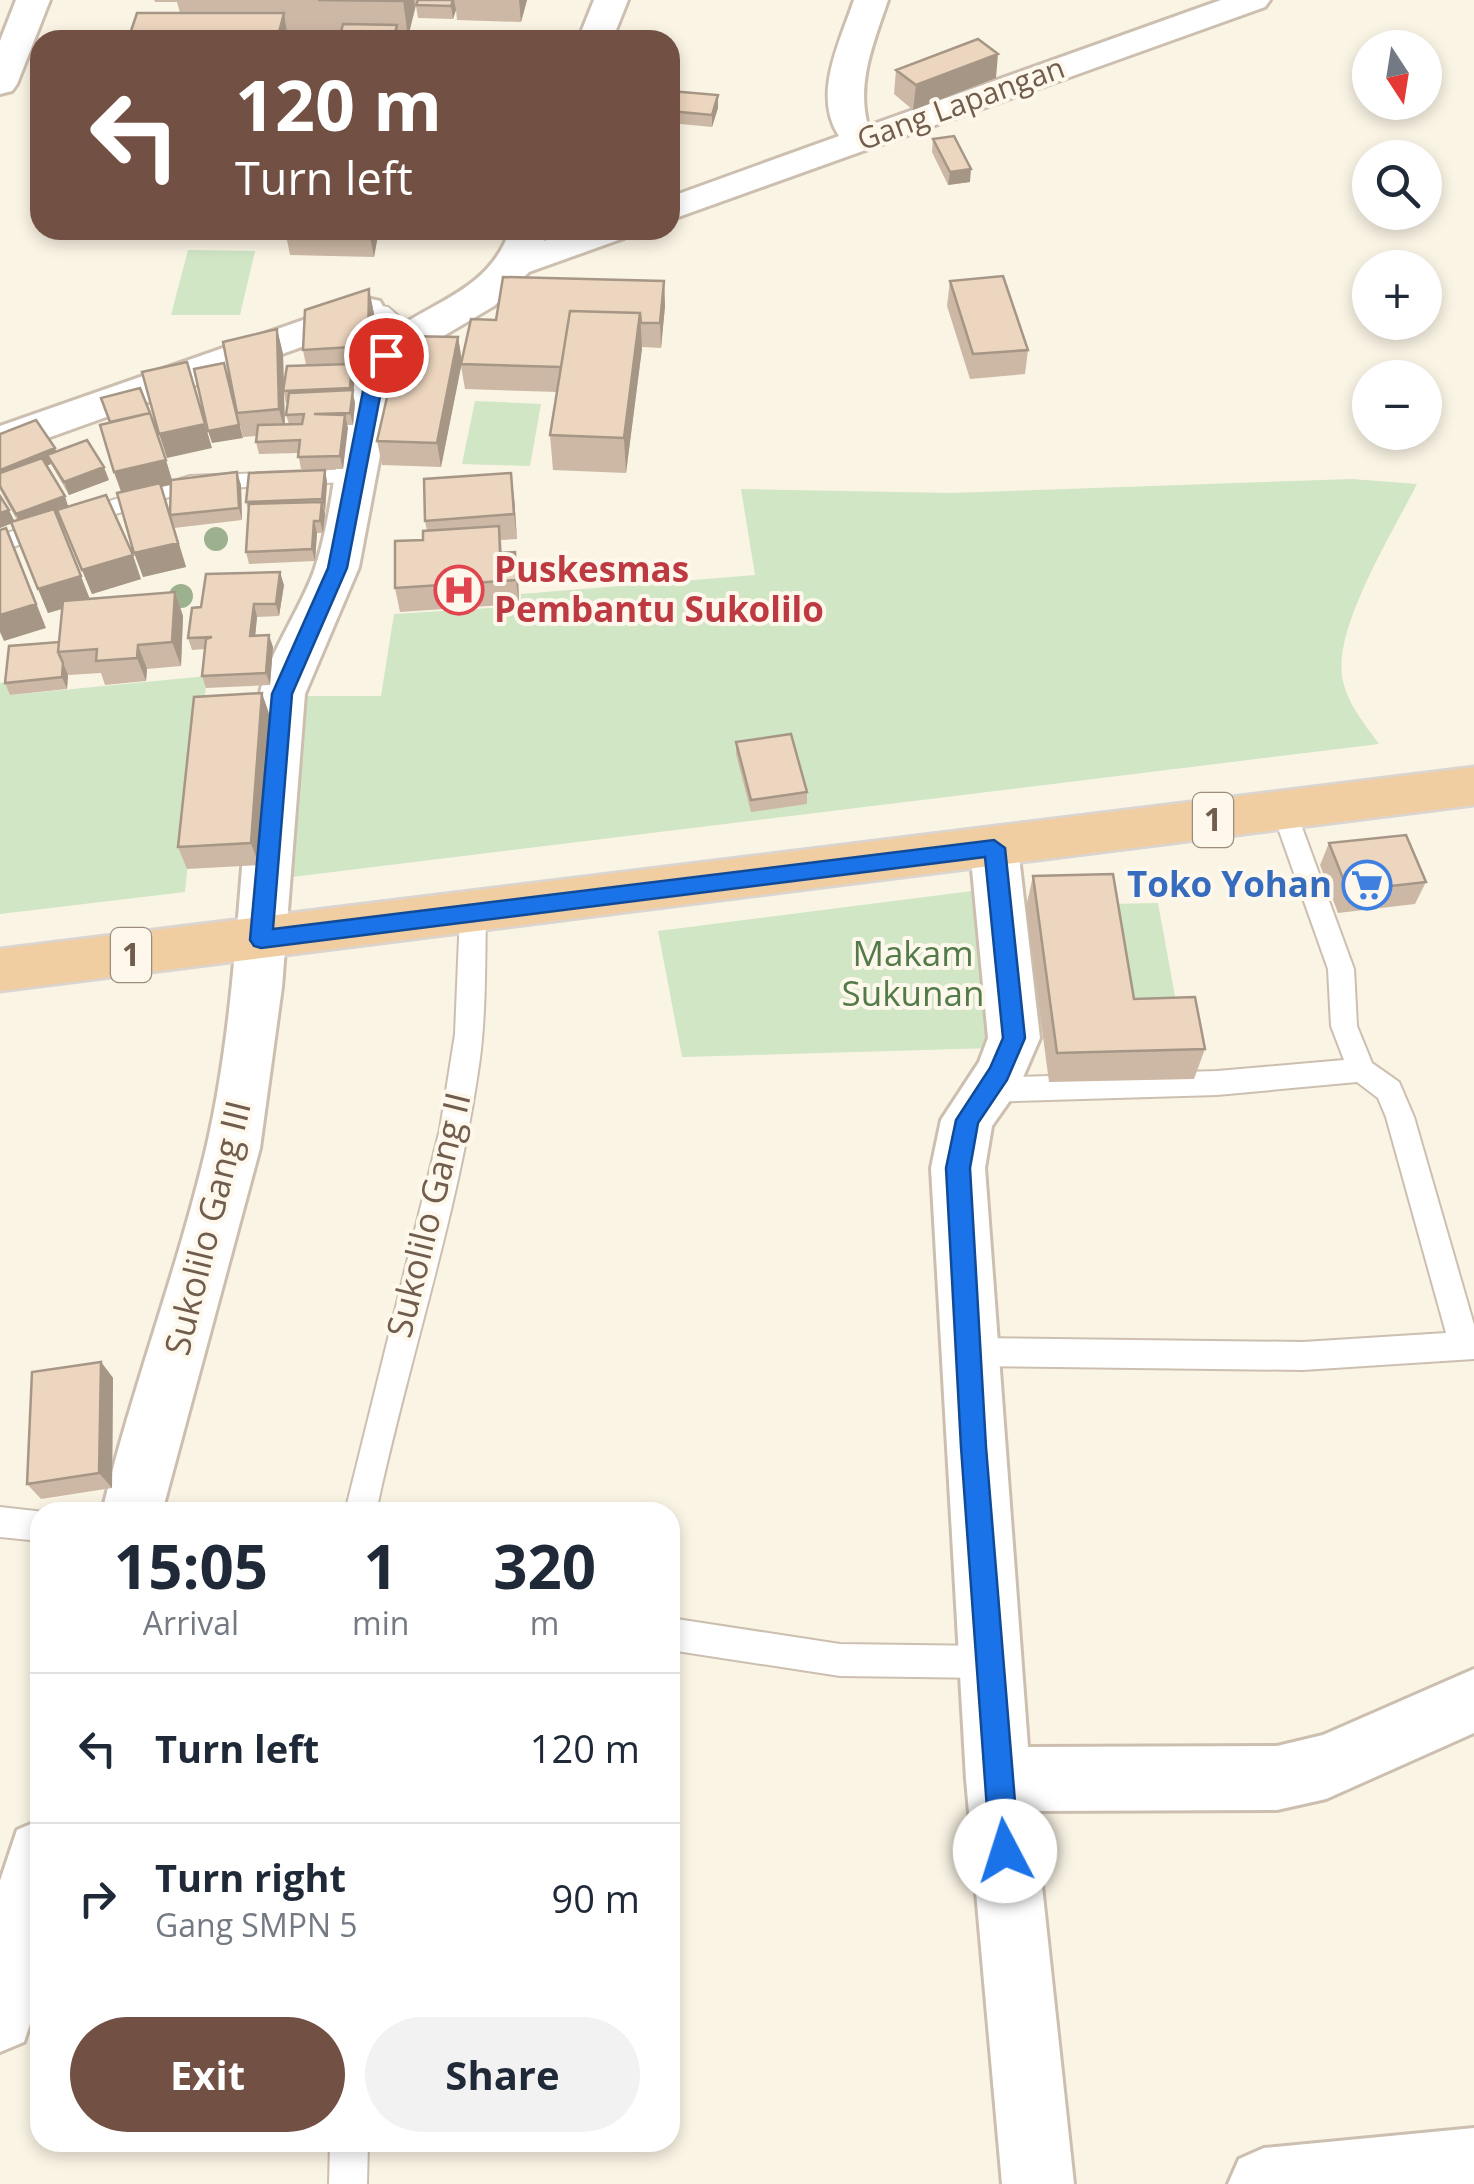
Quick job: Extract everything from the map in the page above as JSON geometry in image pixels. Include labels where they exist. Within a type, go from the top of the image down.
[{"type":"highway","name":"1","points":[[0,970],[1474,786]]},
{"type":"street","points":[[0,84],[33,0]]},
{"type":"street","points":[[599,30],[611,0]]},
{"type":"street","points":[[860,140],[846,118],[845,94],[870,0]]},
{"type":"street","name":"Gang Lapangan","points":[[680,205],[1242,1]]},
{"type":"street","points":[[522,247],[559,240]]},
{"type":"street","name":"Sukolilo Gang III","points":[[135,1502],[234,1148],[261,940],[282,694],[292,664],[331,586],[377,372],[386,355],[475,301],[522,247]]},
{"type":"street","points":[[0,441],[366,310]]},
{"type":"street","points":[[994,848],[1015,1020],[1012,1048],[967,1120],[958,1168],[998,1778],[1038,2184]]},
{"type":"street","points":[[998,1778],[1277,1778],[1326,1767],[1474,1701]]},
{"type":"street","points":[[0,2018],[30,1894]]},
{"type":"street","points":[[1264,2184],[1474,2164]]},
{"type":"lane","points":[[366,310],[381,311],[412,337]]},
{"type":"lane","points":[[0,544],[190,484],[356,476]]},
{"type":"lane","points":[[968,1352],[1303,1356],[1469,1345],[1396,1106],[1385,1086],[1362,1070],[1342,1018],[1341,969],[1284,811]]},
{"type":"lane","name":"Sukolilo Gang II","points":[[362,1502],[400,1334],[450,1143],[464,1070],[473,913]]},
{"type":"lane","points":[[987,1090],[1216,1083],[1362,1070]]},
{"type":"lane","points":[[0,1522],[30,1525]]},
{"type":"lane","points":[[680,1636],[840,1660],[989,1662]]},
{"type":"lane","points":[[348,2184],[349,2152]]},
{"type":"green space","points":[[188,250],[255,251],[240,315],[171,315]]},
{"type":"green space","points":[[475,401],[541,404],[530,466],[462,464]]},
{"type":"green space","points":[[1351,479],[1417,484],[1356,605],[1342,655],[1347,695],[1379,744],[284,878],[307,696],[381,696],[394,614],[521,606],[521,594],[755,575],[741,489],[951,493]]},
{"type":"green space","points":[[207,676],[185,892],[0,914],[0,683],[11,681],[11,695]]},
{"type":"green space","name":"Makam Sukunan","points":[[980,890],[993,1048],[682,1057],[658,931]]},
{"type":"green space","points":[[1158,903],[1179,1018],[1129,1019],[1110,904]]},
{"type":"building","points":[[418,0],[453,0],[451,6],[416,5]]},
{"type":"building","points":[[137,13],[284,13],[280,30],[131,30]]},
{"type":"building","points":[[343,24],[397,25],[396,30],[342,30]]},
{"type":"building","points":[[978,39],[998,54],[916,85],[896,70]]},
{"type":"building","points":[[680,92],[718,95],[712,115],[680,112]]},
{"type":"building","points":[[954,136],[971,169],[950,172],[933,139]]},
{"type":"building","points":[[1003,276],[1028,350],[973,354],[950,281]]},
{"type":"building","points":[[503,277],[664,281],[660,323],[641,323],[640,313],[570,311],[561,367],[461,364],[471,319],[496,320]]},
{"type":"building","points":[[369,289],[368,346],[303,350],[305,310]]},
{"type":"building","points":[[570,311],[640,313],[624,438],[550,435]]},
{"type":"building","points":[[277,329],[279,409],[237,413],[223,342]]},
{"type":"building","points":[[401,336],[458,337],[437,443],[377,441]]},
{"type":"building","points":[[187,362],[205,424],[159,434],[142,372]]},
{"type":"building","points":[[224,363],[239,425],[208,431],[194,369]]},
{"type":"building","points":[[352,364],[350,388],[283,391],[287,366]]},
{"type":"building","points":[[140,388],[150,413],[110,422],[101,398]]},
{"type":"building","points":[[353,390],[350,413],[314,414],[345,415],[340,456],[298,457],[300,440],[256,442],[258,425],[302,424],[304,414],[286,415],[289,393]]},
{"type":"building","points":[[150,413],[166,460],[114,472],[100,425]]},
{"type":"building","points":[[36,420],[55,448],[0,470],[0,434]]},
{"type":"building","points":[[87,440],[104,467],[64,482],[47,455]]},
{"type":"building","points":[[42,458],[65,496],[16,514],[0,486],[0,473]]},
{"type":"building","points":[[325,470],[322,499],[246,502],[249,473]]},
{"type":"building","points":[[237,472],[239,508],[170,515],[171,480]]},
{"type":"building","points":[[511,473],[514,514],[425,521],[424,479]]},
{"type":"building","points":[[160,483],[178,543],[134,553],[117,493]]},
{"type":"building","points":[[106,495],[133,555],[82,570],[57,510]]},
{"type":"building","points":[[0,496],[9,510],[0,513]]},
{"type":"building","points":[[322,502],[320,521],[314,521],[312,549],[246,552],[249,504]]},
{"type":"building","points":[[54,509],[81,576],[38,589],[11,522]]},
{"type":"building","points":[[499,526],[500,553],[515,552],[516,580],[395,588],[395,541],[423,540],[423,531]]},
{"type":"building","points":[[6,528],[36,604],[0,615],[0,530]]},
{"type":"building","points":[[280,572],[276,604],[254,604],[250,636],[269,635],[266,673],[202,676],[206,639],[212,637],[188,638],[192,608],[201,607],[206,574]]},
{"type":"building","points":[[175,592],[172,642],[138,645],[137,658],[96,661],[97,649],[58,652],[63,601]]},
{"type":"building","points":[[59,642],[62,677],[5,683],[9,646]]},
{"type":"building","points":[[262,693],[251,843],[178,847],[194,697]]},
{"type":"building","points":[[791,734],[807,792],[751,800],[736,742]]},
{"type":"building","points":[[1406,835],[1426,882],[1348,891],[1329,843]]},
{"type":"building","points":[[1113,874],[1134,999],[1195,997],[1205,1049],[1057,1053],[1033,876]]},
{"type":"building","points":[[101,1362],[99,1473],[27,1484],[32,1372]]},
{"type":"place","name":"Puskesmas Pembantu Sukolilo","points":[[459,590]]},
{"type":"place","name":"Toko Yohan","points":[[1367,885]]},
{"type":"route","points":[[386,355],[374,381],[337,568],[282,694],[261,940],[994,848],[1014,1038],[1000,1073],[967,1120],[958,1168],[973,1447],[1005,1851]]}]
